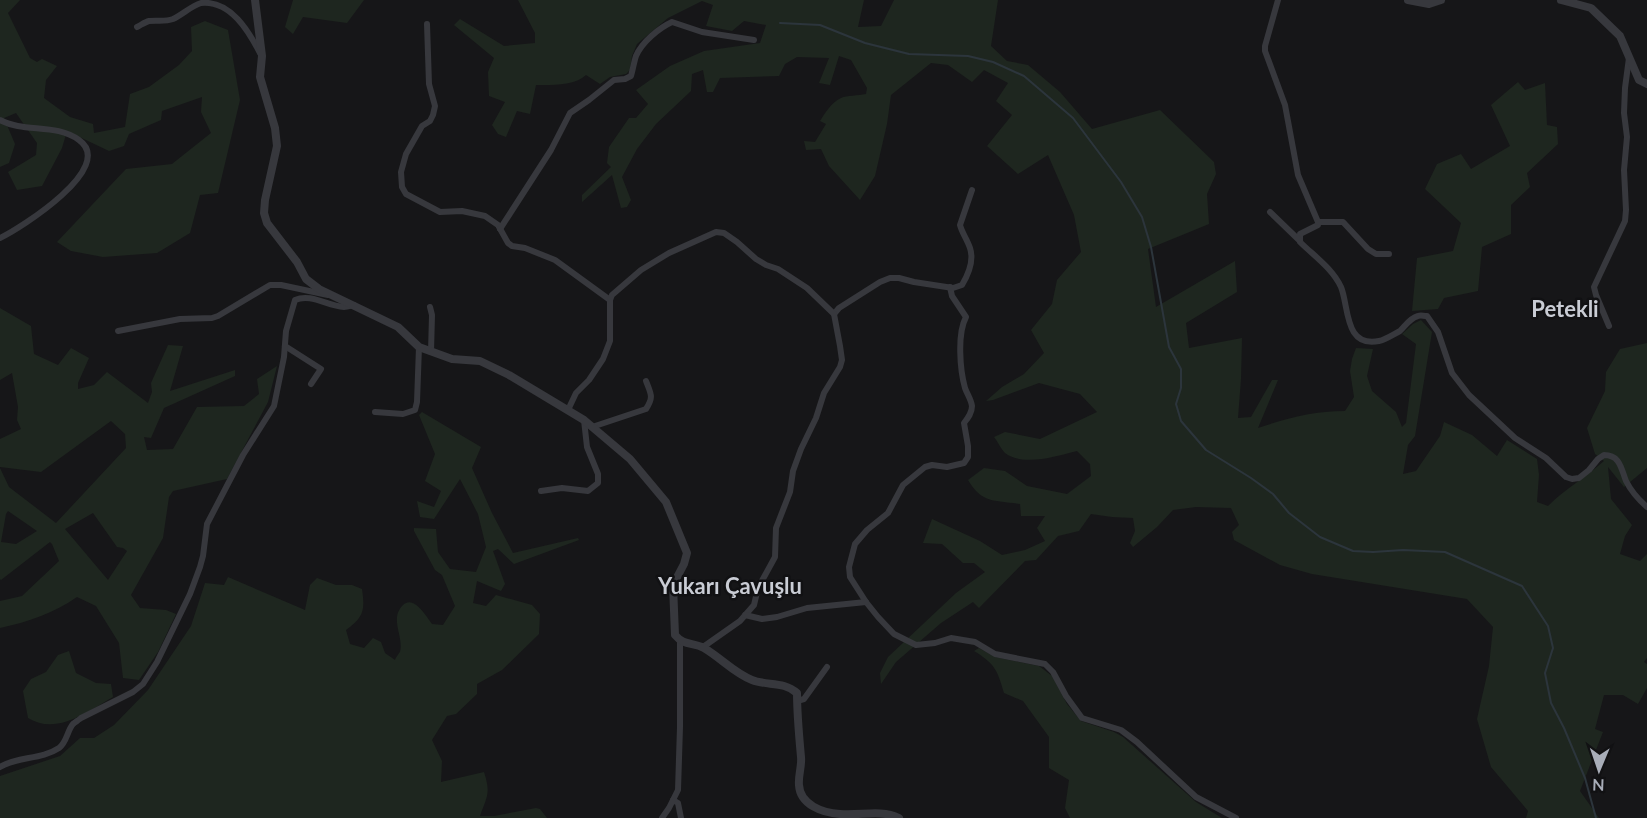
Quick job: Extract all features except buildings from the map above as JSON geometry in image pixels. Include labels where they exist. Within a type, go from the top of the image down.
[{"type":"street","points":[[255,0],[262,56],[260,77],[275,128],[277,146],[264,213],[267,223],[297,262],[306,279],[319,289],[398,327],[419,347],[452,359],[480,361],[509,375],[568,410],[584,420],[630,459],[666,502],[687,553],[673,585],[675,635],[680,642],[681,728],[678,790],[662,818]]},
{"type":"street","points":[[1278,0],[1265,51],[1285,105],[1298,175],[1318,222]]},
{"type":"street","points":[[1407,0],[1429,4],[1442,0]]},
{"type":"street","points":[[1561,0],[1591,8],[1620,36],[1639,80],[1647,84]]},
{"type":"street","points":[[137,27],[148,21],[171,19],[201,3],[222,4],[232,10],[262,56]]},
{"type":"street","points":[[500,229],[551,150],[570,113],[614,80],[632,76],[636,56],[645,42],[664,26],[672,22],[702,32],[754,40]]},
{"type":"street","points":[[427,24],[429,84],[435,106],[433,115],[422,126],[406,154],[401,172],[402,187],[406,194],[441,212],[462,212],[484,216],[498,225],[512,246],[525,248],[555,261],[610,300]]},
{"type":"street","points":[[1610,326],[1594,287],[1617,240],[1626,210],[1624,170],[1627,137],[1624,113],[1629,57]]},
{"type":"street","points":[[0,120],[10,125],[54,129],[80,140],[88,150],[88,161],[79,179],[47,208],[19,229],[0,238]]},
{"type":"street","points":[[834,314],[839,308],[890,278],[950,287],[962,285],[970,264],[971,250],[960,225],[972,190]]},
{"type":"street","points":[[1270,212],[1325,263],[1341,287],[1348,322],[1360,339],[1379,341],[1398,332],[1413,318],[1419,315],[1427,316],[1438,332],[1452,373],[1469,395],[1515,438],[1546,458],[1566,477],[1572,479],[1579,478],[1604,455],[1612,456],[1619,462],[1635,494],[1647,507]]},
{"type":"street","points":[[1300,242],[1300,234],[1318,225],[1318,222]]},
{"type":"street","points":[[1318,222],[1343,222],[1368,249],[1376,254],[1389,254]]},
{"type":"street","points":[[568,410],[576,393],[589,380],[603,359],[610,341],[612,295],[641,270],[716,232],[724,233],[756,260],[778,268],[807,288],[834,314],[841,353],[840,367],[824,393],[793,471],[790,492],[776,528],[775,557],[758,588],[754,605],[740,621],[703,647]]},
{"type":"street","points":[[118,331],[180,320],[212,318],[270,285],[281,285],[337,297]]},
{"type":"street","points":[[950,287],[952,296],[966,317],[960,333],[960,346],[965,389],[972,408],[964,423],[968,457],[964,463],[947,467],[932,465],[925,467],[903,485],[888,513],[867,530],[855,544],[849,567],[850,577],[866,602],[894,634],[916,645],[951,638],[975,642],[996,654],[1045,664],[1053,672],[1066,696],[1082,718],[1120,730],[1137,742],[1196,796],[1236,818]]},
{"type":"street","points":[[0,767],[60,748],[73,723],[133,692],[143,684],[157,662],[190,594],[203,556],[207,524],[243,455],[274,406],[284,357],[286,331],[295,300],[309,298],[343,307],[354,305]]},
{"type":"street","points":[[429,307],[432,315],[431,352]]},
{"type":"street","points":[[285,346],[321,369],[311,384]]},
{"type":"street","points":[[375,412],[403,414],[415,410],[419,347]]},
{"type":"street","points":[[304,367],[305,359]]},
{"type":"street","points":[[592,427],[646,409],[651,401],[646,381]]},
{"type":"street","points":[[541,491],[562,488],[588,491],[598,483],[598,474],[587,447],[584,420]]},
{"type":"street","points":[[745,615],[762,619],[807,608],[866,602]]},
{"type":"street","points":[[680,642],[703,647],[738,673],[754,681],[790,687],[797,693],[801,760],[798,786],[804,798],[816,809],[839,814],[888,813],[899,818]]},
{"type":"street","points":[[797,701],[804,699],[827,667]]},
{"type":"street","points":[[673,800],[678,803],[681,818]]},
{"type":"shaded area","points":[[0,0],[20,0],[8,13],[30,58],[37,62],[42,59],[57,66],[46,80],[44,98],[70,117],[93,124],[94,133],[125,127],[130,94],[149,87],[179,65],[192,51],[191,27],[205,21],[228,30],[240,100],[218,193],[200,195],[190,233],[157,253],[103,257],[71,251],[57,242],[126,169],[172,164],[211,133],[201,112],[202,97],[162,111],[161,120],[129,134],[124,146],[109,151],[67,131],[62,148],[42,186],[17,190],[8,172],[36,155],[37,143],[16,113],[4,118],[15,144],[9,163],[0,167]]},
{"type":"shaded area","points":[[293,0],[364,0],[347,23],[303,17],[293,34],[285,27]]},
{"type":"shaded area","points":[[518,0],[864,0],[858,27],[881,26],[894,0],[998,0],[991,46],[1007,61],[1028,65],[1060,92],[1092,129],[1160,110],[1214,162],[1216,174],[1207,194],[1209,224],[1148,249],[1156,307],[1235,261],[1237,292],[1186,323],[1189,348],[1242,338],[1238,418],[1251,417],[1272,380],[1278,380],[1258,428],[1301,416],[1345,411],[1354,397],[1350,371],[1356,348],[1373,349],[1367,376],[1372,391],[1396,412],[1402,427],[1406,423],[1416,344],[1402,334],[1421,320],[1432,332],[1415,436],[1408,445],[1403,474],[1416,471],[1440,436],[1444,422],[1472,435],[1497,456],[1507,440],[1537,459],[1539,475],[1537,502],[1548,506],[1604,461],[1595,454],[1587,428],[1605,391],[1606,372],[1620,349],[1647,343],[1647,468],[1624,487],[1608,467],[1611,499],[1632,525],[1625,536],[1620,554],[1640,561],[1647,554],[1647,658],[1644,662],[1647,664],[1647,688],[1638,704],[1623,695],[1604,695],[1595,729],[1603,732],[1580,791],[1599,818],[1526,818],[1528,811],[1491,767],[1477,719],[1489,666],[1493,627],[1467,599],[1312,574],[1280,565],[1234,540],[1232,532],[1239,525],[1231,508],[1196,507],[1173,510],[1133,547],[1130,543],[1135,531],[1133,518],[1091,514],[1079,531],[1058,536],[1036,560],[1025,561],[979,608],[973,602],[941,623],[896,662],[881,684],[880,673],[888,657],[956,593],[985,572],[974,563],[963,563],[942,544],[923,543],[932,519],[980,541],[1002,555],[1025,550],[1045,541],[1037,528],[1045,516],[1021,516],[1020,504],[990,500],[973,488],[968,480],[984,468],[1005,471],[1027,486],[1067,494],[1091,476],[1090,464],[1077,451],[1040,459],[1021,459],[1005,453],[994,437],[1005,432],[1040,439],[1097,412],[1080,394],[1039,383],[986,401],[1002,387],[1024,374],[1044,353],[1031,330],[1052,304],[1057,280],[1081,252],[1074,215],[1048,155],[1018,174],[987,146],[1012,115],[996,101],[1008,83],[984,70],[972,82],[948,65],[931,63],[891,95],[875,176],[860,200],[829,166],[821,149],[806,150],[804,141],[815,142],[826,124],[820,121],[837,100],[866,94],[867,88],[851,60],[839,56],[830,85],[819,83],[829,58],[797,57],[785,64],[779,76],[720,78],[713,92],[707,92],[703,70],[692,74],[691,91],[656,124],[637,149],[622,177],[631,200],[627,207],[621,208],[612,175],[582,202],[582,195],[611,167],[607,163],[609,147],[629,118],[636,118],[648,104],[636,90],[670,66],[704,51],[760,43],[766,25],[744,21],[732,31],[706,26],[713,5],[702,1],[668,18],[637,44],[630,70],[626,74],[610,77],[600,84],[586,75],[569,83],[536,85],[530,114],[517,111],[506,137],[498,134],[492,125],[505,102],[489,96],[488,72],[494,58],[454,25],[460,19],[504,46],[535,43],[535,33]]},
{"type":"shaded area","points":[[1518,82],[1525,90],[1545,83],[1547,125],[1557,127],[1558,144],[1527,173],[1530,187],[1511,205],[1511,234],[1482,247],[1478,291],[1444,298],[1438,309],[1412,311],[1417,258],[1453,251],[1461,223],[1425,189],[1437,164],[1461,154],[1471,169],[1510,146],[1491,105]]},
{"type":"shaded area","points":[[0,308],[31,326],[34,354],[58,365],[71,348],[89,358],[78,383],[78,389],[94,385],[107,372],[148,403],[152,392],[151,383],[168,345],[183,346],[170,391],[235,370],[235,376],[164,408],[151,438],[144,437],[147,450],[173,449],[197,407],[244,406],[259,394],[257,379],[277,366],[268,402],[227,479],[173,491],[169,497],[163,538],[131,595],[140,608],[166,610],[176,614],[158,652],[139,680],[123,678],[119,643],[96,606],[77,597],[40,616],[0,628],[0,601],[22,596],[59,561],[50,542],[0,579],[0,468],[9,487],[56,523],[126,448],[125,434],[111,421],[41,472],[0,467],[0,439],[21,429],[17,420],[18,407],[12,373],[0,380]],"holes":[[[8,511],[37,531],[16,544],[1,542]],[[93,513],[117,547],[127,551],[108,580],[65,529]]]},
{"type":"shaded area","points":[[422,412],[481,447],[472,468],[513,553],[578,538],[579,540],[514,564],[498,549],[493,551],[505,584],[501,591],[477,581],[473,603],[486,606],[496,595],[532,605],[540,614],[539,634],[502,670],[477,684],[477,694],[456,714],[447,716],[432,740],[442,761],[441,782],[484,772],[488,790],[480,816],[494,816],[536,808],[540,809],[547,818],[0,818],[0,776],[60,756],[80,738],[94,738],[114,725],[148,690],[191,626],[205,583],[224,585],[228,577],[305,610],[310,585],[317,578],[336,585],[352,585],[362,589],[362,612],[357,621],[346,630],[350,644],[364,648],[373,638],[381,642],[385,653],[395,660],[401,646],[397,616],[403,605],[411,603],[415,605],[432,624],[443,625],[455,606],[442,575],[435,570],[414,528],[436,529],[438,552],[450,569],[476,572],[486,547],[478,514],[460,479],[434,519],[420,517],[417,501],[434,507],[441,491],[425,481],[435,454],[419,415]]},
{"type":"shaded area","points":[[979,648],[995,657],[1039,666],[1052,676],[1067,704],[1081,721],[1123,737],[1196,802],[1222,818],[1070,818],[1065,808],[1069,780],[1049,768],[1049,737],[1023,701],[1004,693],[994,668],[974,651]]},
{"type":"shaded area","points":[[69,651],[76,673],[96,683],[111,684],[113,697],[83,715],[61,723],[39,723],[28,718],[23,691],[31,679],[46,672],[58,655]]},
{"type":"waterway","points":[[780,23],[820,25],[865,43],[909,54],[968,56],[993,62],[1024,76],[1073,118],[1121,182],[1142,217],[1151,247],[1169,347],[1181,369],[1181,388],[1176,404],[1181,421],[1206,450],[1273,494],[1289,513],[1320,537],[1353,551],[1445,552],[1522,586],[1548,626],[1553,648],[1545,673],[1551,703],[1585,778],[1596,818]]},
{"type":"district","name":"Petekli","points":[[1565,308]]},
{"type":"district","name":"Yukarı Çavuşlu","points":[[730,585]]}]
